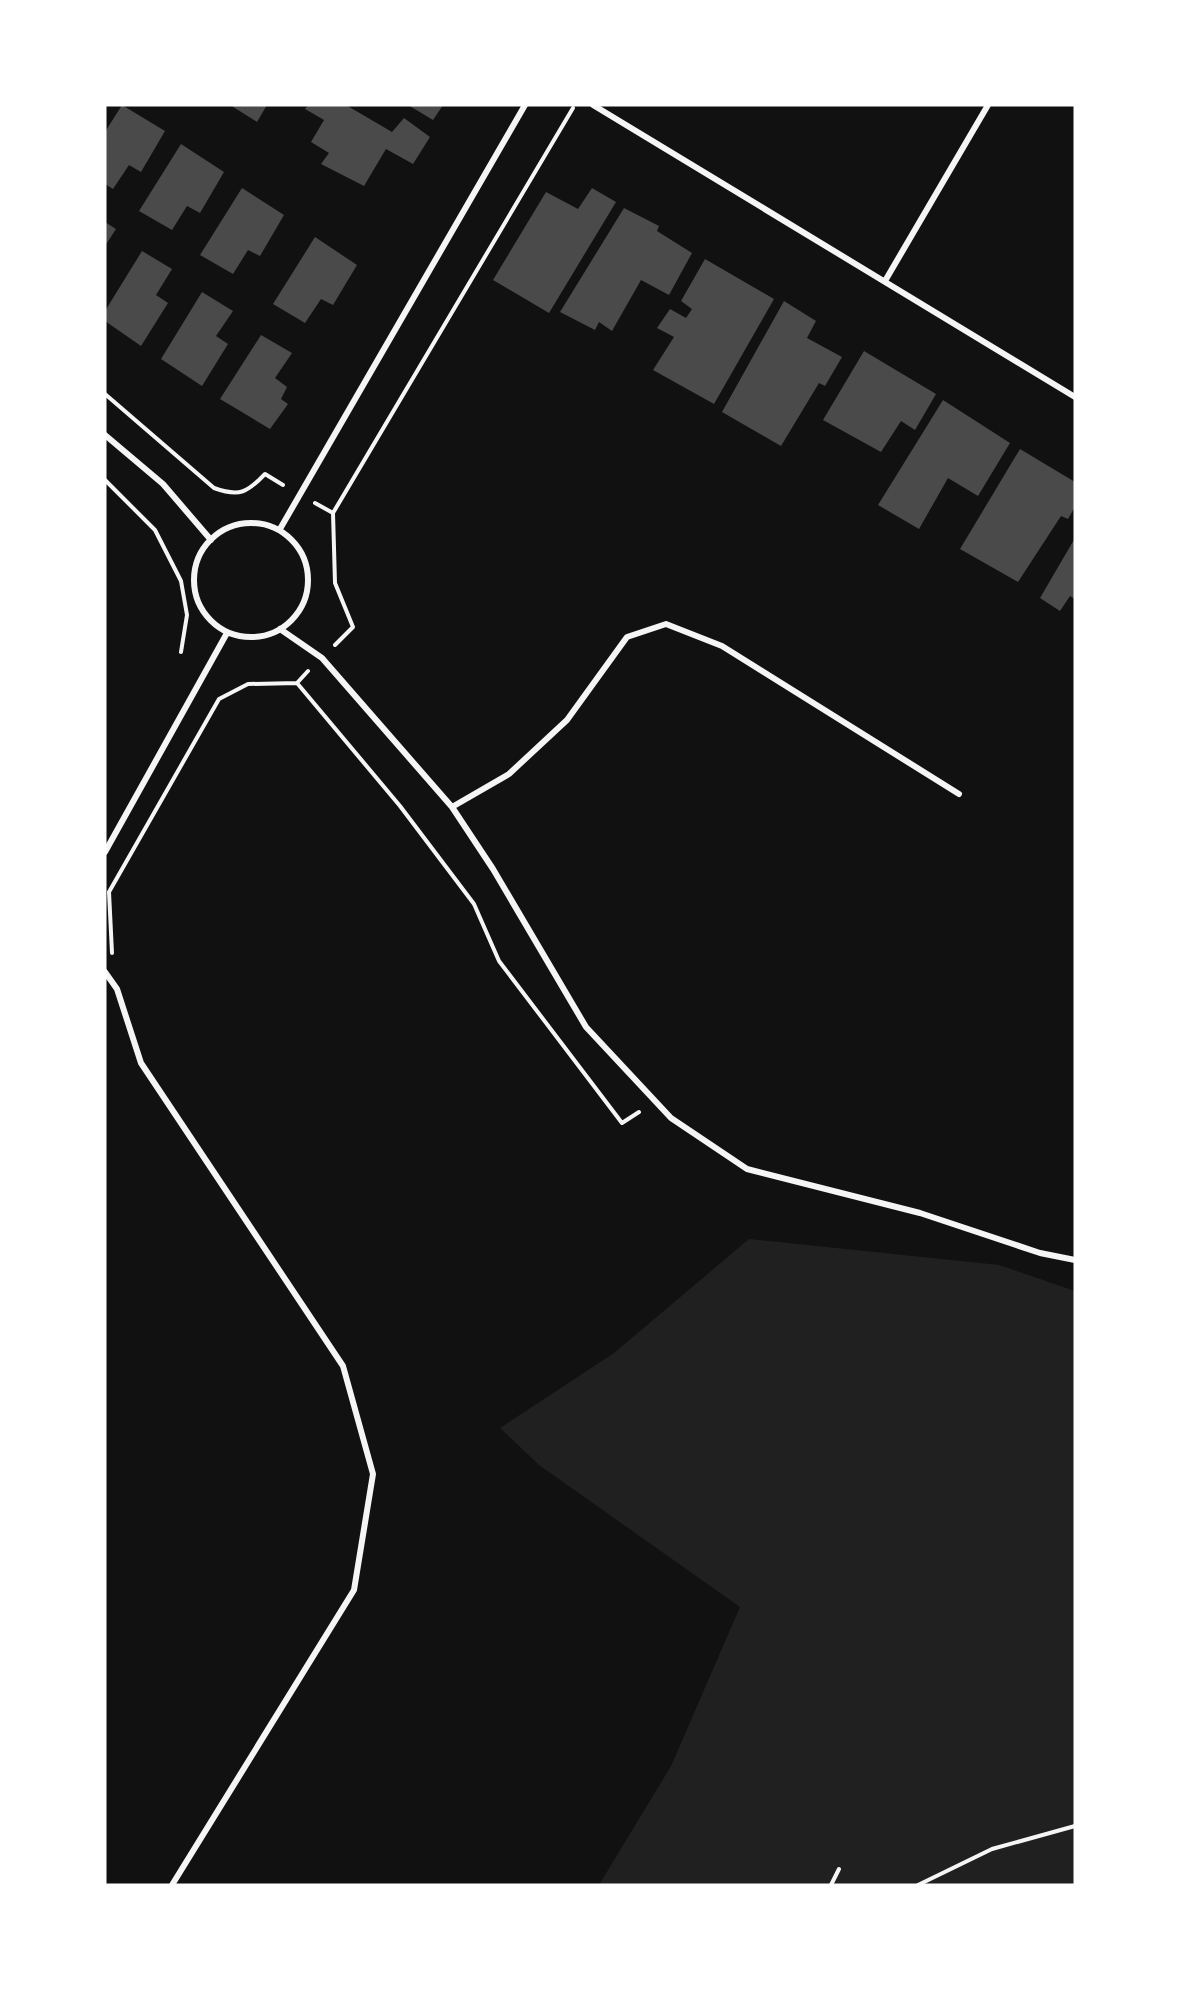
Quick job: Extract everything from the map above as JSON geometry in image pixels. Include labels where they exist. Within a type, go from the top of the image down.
[{"type":"street","points":[[280,529],[525,105]]},
{"type":"street","points":[[593,105],[1075,397]]},
{"type":"street","points":[[885,281],[988,105]]},
{"type":"street","points":[[105,435],[163,483],[211,540]]},
{"type":"street","points":[[255,522],[280,529],[299,548],[306,565],[308,583],[299,609],[280,629],[251,637],[227,633],[203,612],[196,595],[194,576],[198,558],[211,540],[237,524],[255,522]]},
{"type":"street","points":[[452,807],[509,774],[567,720],[627,637],[666,624],[722,646],[959,794]]},
{"type":"street","points":[[280,629],[322,658],[452,807],[493,869],[586,1027],[671,1118],[747,1169],[920,1213],[1040,1253],[1075,1260]]},
{"type":"street","points":[[105,852],[207,665],[227,633]]},
{"type":"street","points":[[105,972],[113,985],[141,1062],[343,1366],[373,1474],[354,1590],[172,1885]]},
{"type":"path","points":[[113,985],[108,892],[219,699],[248,684],[297,683],[353,627],[335,583],[333,513],[575,105]]},
{"type":"path","points":[[105,394],[214,488],[232,495],[252,488],[265,474],[333,513]]},
{"type":"path","points":[[105,480],[155,530],[181,581],[188,615],[180,652]]},
{"type":"path","points":[[297,683],[400,806],[474,904],[499,961],[622,1123],[655,1101]]},
{"type":"path","points":[[918,1885],[992,1850],[1075,1826]]},
{"type":"path","points":[[831,1885],[839,1869]]},
{"type":"shaded area","points":[[749,1239],[999,1265],[1075,1291],[1075,1885],[599,1885],[671,1766],[740,1607],[539,1465],[500,1428],[614,1353]]},
{"type":"building","points":[[122,105],[165,131],[141,172],[129,165],[113,189],[105,184],[105,132]]},
{"type":"building","points":[[230,105],[267,105],[257,122]]},
{"type":"building","points":[[308,105],[346,105],[392,132],[404,118],[430,137],[413,164],[386,149],[364,186],[321,164],[329,153],[311,142],[324,120],[305,109]]},
{"type":"building","points":[[408,105],[443,105],[433,120]]},
{"type":"building","points":[[181,144],[224,172],[200,213],[187,206],[172,230],[139,211]]},
{"type":"building","points":[[242,188],[284,215],[260,256],[248,250],[233,274],[200,255]]},
{"type":"building","points":[[592,188],[616,202],[549,313],[493,280],[546,192],[578,209]]},
{"type":"building","points":[[624,208],[659,226],[657,231],[692,253],[669,295],[641,280],[612,331],[599,322],[595,330],[560,312]]},
{"type":"building","points":[[105,222],[116,229],[105,246]]},
{"type":"building","points":[[315,237],[357,265],[333,305],[321,299],[305,323],[273,304]]},
{"type":"building","points":[[142,251],[172,269],[156,295],[168,303],[141,346],[105,321],[105,311]]},
{"type":"building","points":[[705,259],[774,299],[714,404],[653,370],[674,337],[657,328],[670,309],[686,318],[692,309],[681,301]]},
{"type":"building","points":[[202,292],[233,311],[216,336],[228,344],[202,386],[161,359]]},
{"type":"building","points":[[784,301],[816,321],[807,338],[842,357],[825,386],[819,383],[781,446],[722,412]]},
{"type":"building","points":[[261,335],[292,353],[275,378],[287,387],[281,399],[288,404],[270,429],[220,399]]},
{"type":"building","points":[[864,351],[936,394],[915,430],[901,421],[881,452],[823,420]]},
{"type":"building","points":[[943,400],[1010,443],[978,496],[948,478],[919,529],[878,505]]},
{"type":"building","points":[[1020,449],[1075,482],[1075,507],[1068,519],[1061,516],[1018,582],[960,549]]},
{"type":"building","points":[[1075,538],[1075,599],[1070,596],[1060,611],[1040,598]]}]
